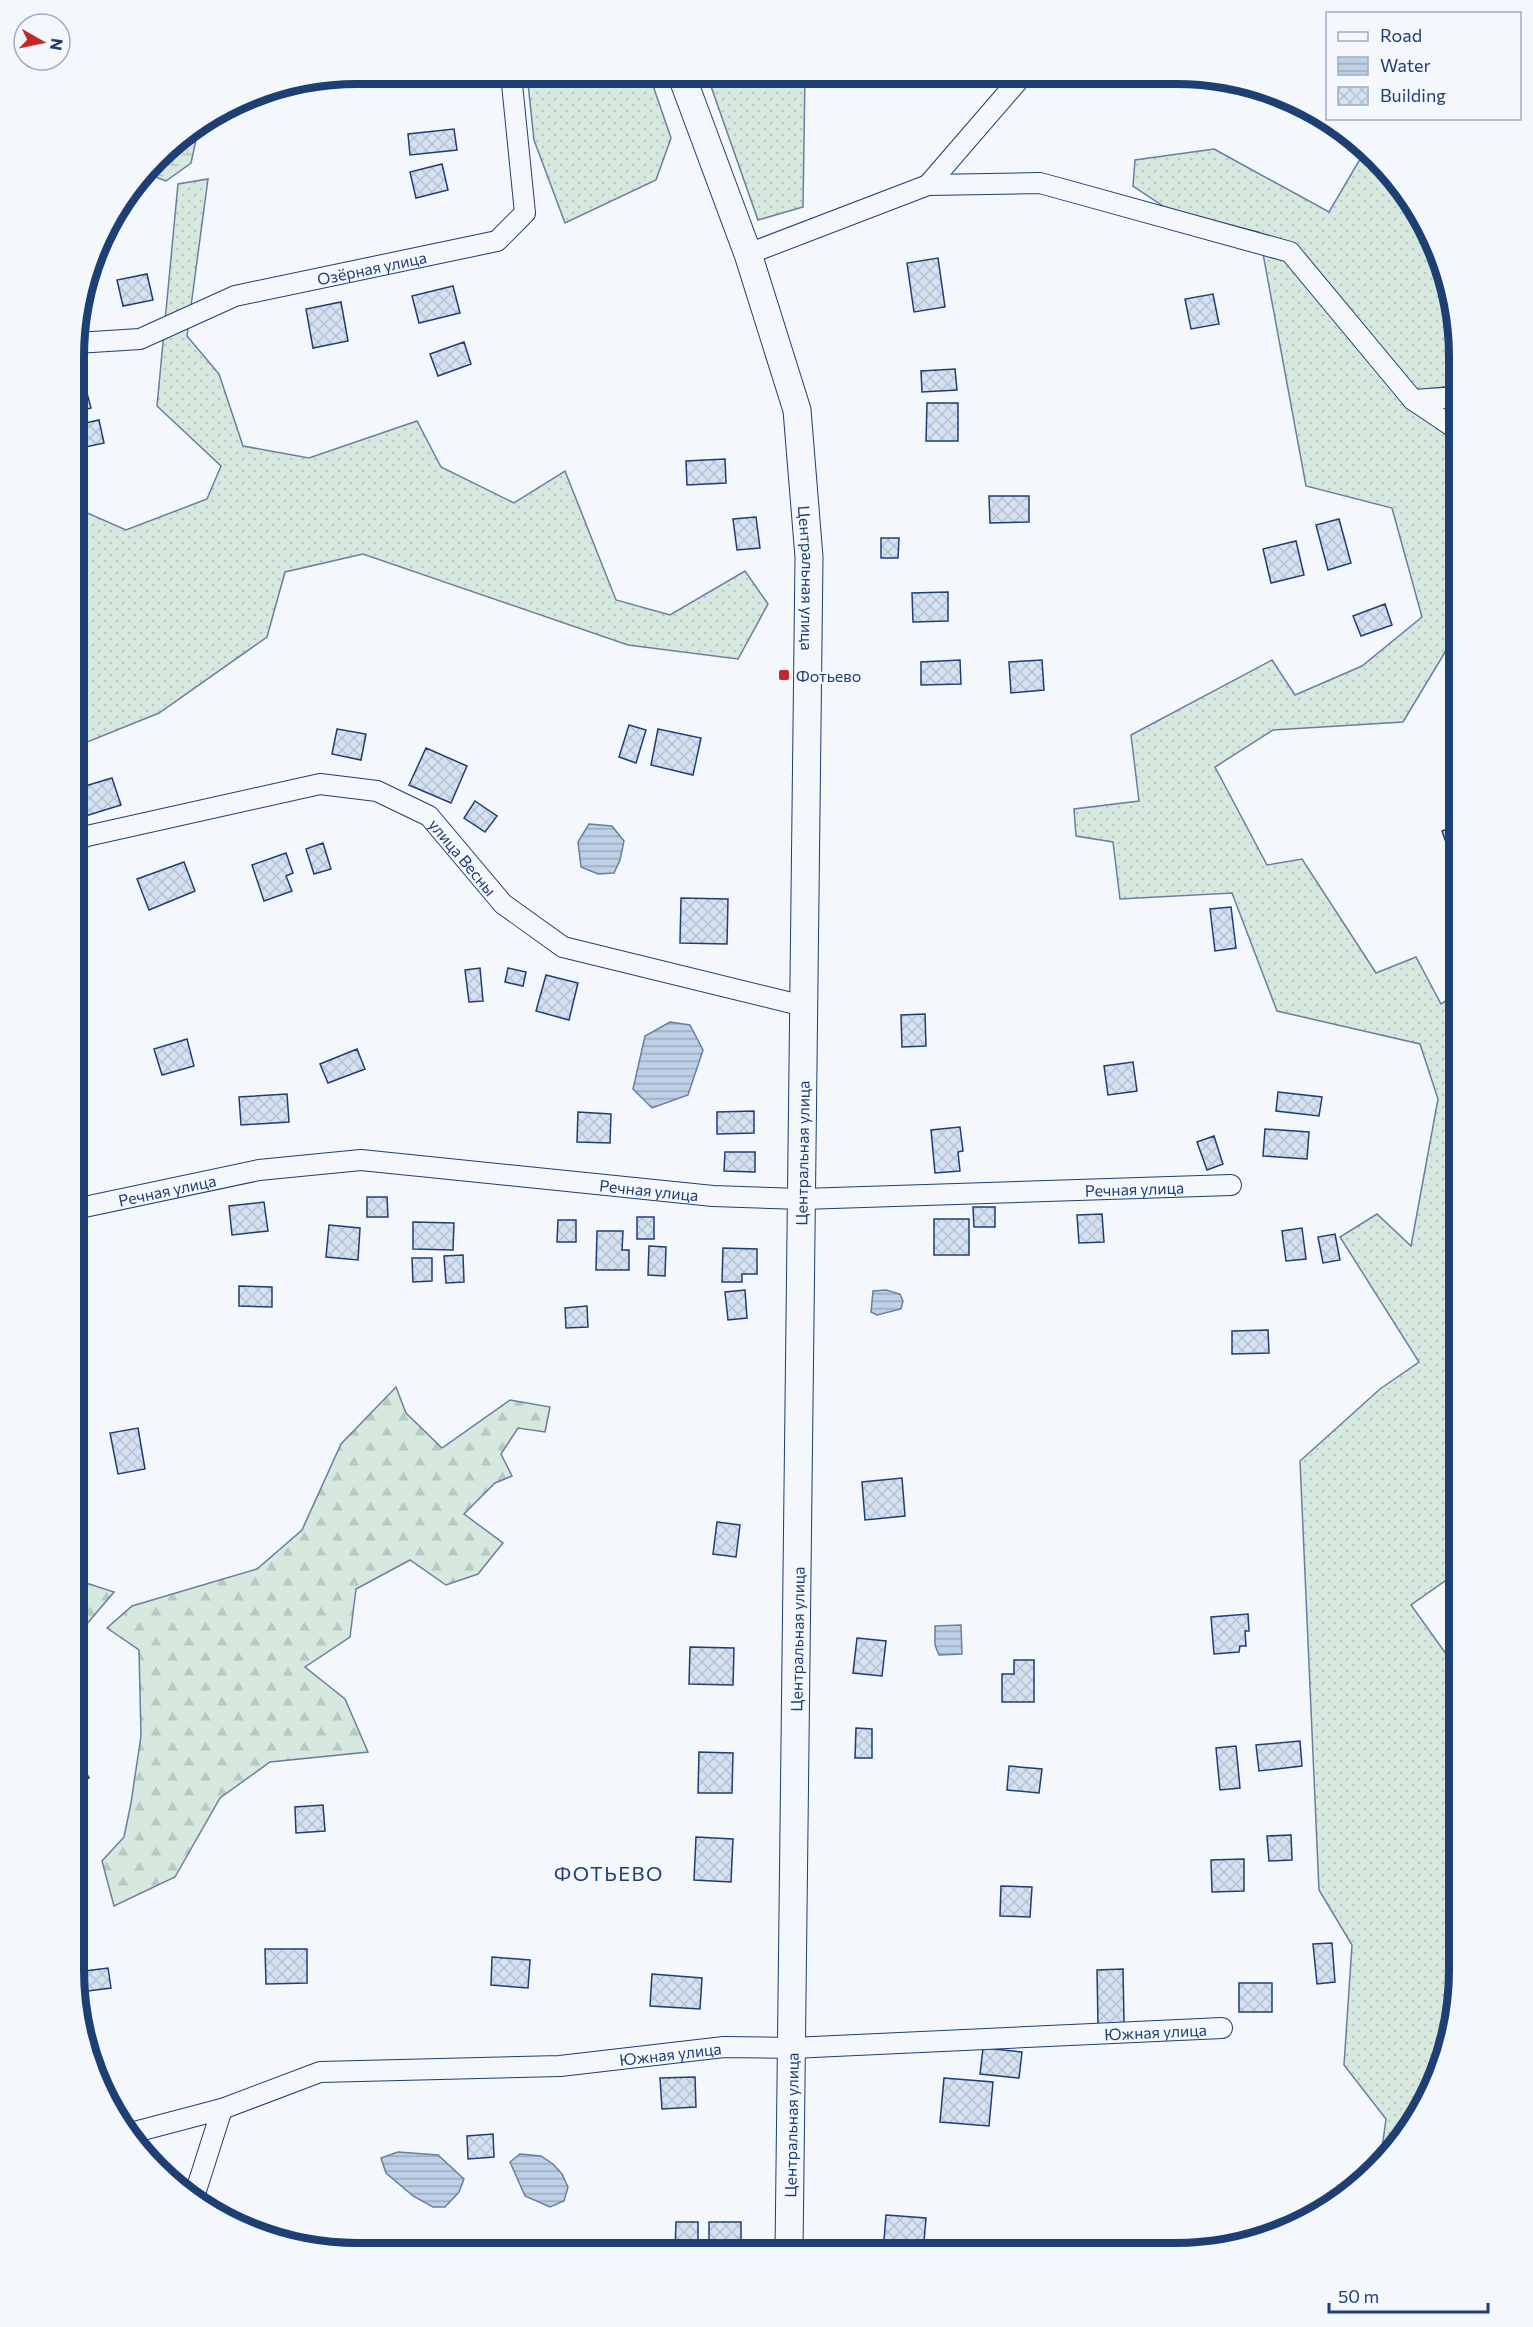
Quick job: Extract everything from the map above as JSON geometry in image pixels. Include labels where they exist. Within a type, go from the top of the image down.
[{"type":"main road","name":"Центральная улица","points":[[685,84],[748,254],[796,410],[809,557],[789,2243]]},
{"type":"street","name":"Озёрная улица","points":[[85,342],[140,339],[235,296],[497,241],[525,213],[512,84]]},
{"type":"street","points":[[928,185],[1015,84]]},
{"type":"street","points":[[748,254],[928,185],[1040,183],[1290,252],[1413,400],[1449,424]]},
{"type":"street","points":[[1413,400],[1449,398]]},
{"type":"street","name":"улица Весны","points":[[84,839],[320,783],[377,791],[429,816],[503,904],[563,947],[804,1006]]},
{"type":"street","name":"Речная улица","points":[[84,1207],[259,1170],[361,1160],[713,1196],[802,1199],[1231,1185]]},
{"type":"street","name":"Южная улица","points":[[137,2131],[222,2109],[320,2072],[560,2066],[724,2047],[792,2048],[1222,2028]]},
{"type":"street","points":[[197,2191],[222,2109]]},
{"type":"green space","points":[[528,84],[652,84],[671,138],[656,180],[565,223],[534,140]]},
{"type":"green space","points":[[710,84],[805,84],[803,207],[758,220]]},
{"type":"green space","points":[[197,136],[191,163],[166,181],[153,176]]},
{"type":"green space","points":[[1214,149],[1329,212],[1361,157],[1393,191],[1421,236],[1435,269],[1447,321],[1449,386],[1397,393],[1449,427],[1449,646],[1403,722],[1273,730],[1215,767],[1267,865],[1302,859],[1376,973],[1416,957],[1441,1004],[1449,999],[1449,1578],[1411,1605],[1449,1658],[1447,2006],[1435,2058],[1421,2091],[1403,2122],[1382,2149],[1386,2119],[1344,2065],[1352,1945],[1319,1890],[1300,1461],[1380,1389],[1419,1362],[1340,1237],[1377,1214],[1411,1246],[1438,1099],[1420,1044],[1277,1011],[1232,893],[1120,899],[1113,842],[1076,836],[1074,809],[1139,801],[1131,735],[1272,660],[1295,695],[1362,666],[1422,617],[1392,508],[1306,486],[1259,232],[1172,212],[1133,186],[1135,160]]},
{"type":"green space","points":[[208,179],[187,336],[219,374],[243,446],[309,458],[417,421],[441,467],[514,503],[565,471],[616,600],[670,615],[745,571],[768,604],[738,659],[628,645],[363,554],[285,572],[267,637],[159,713],[84,743],[84,512],[126,530],[207,499],[221,466],[157,406],[178,184]]},
{"type":"green space","points":[[396,1387],[406,1413],[442,1448],[510,1400],[550,1407],[545,1432],[518,1428],[501,1454],[512,1476],[495,1483],[464,1514],[503,1543],[478,1574],[446,1585],[410,1560],[356,1589],[350,1637],[305,1667],[345,1699],[368,1752],[270,1762],[220,1798],[175,1877],[114,1906],[102,1861],[124,1837],[131,1803],[141,1736],[139,1650],[107,1628],[132,1606],[257,1569],[302,1530],[341,1444]]},
{"type":"green space","points":[[84,1582],[114,1592],[84,1627]]},
{"type":"water","points":[[589,824],[612,826],[624,841],[620,860],[614,873],[598,874],[581,867],[578,842]]},
{"type":"water","points":[[670,1022],[690,1025],[703,1050],[688,1095],[652,1108],[633,1089],[645,1036]]},
{"type":"water","points":[[886,1290],[900,1294],[903,1301],[901,1309],[877,1315],[871,1312],[873,1291]]},
{"type":"water","points":[[961,1625],[962,1654],[939,1655],[935,1645],[935,1626]]},
{"type":"water","points":[[398,2152],[438,2155],[464,2179],[459,2192],[445,2207],[433,2207],[413,2196],[386,2173],[381,2158]]},
{"type":"water","points":[[520,2154],[541,2156],[553,2164],[562,2174],[568,2187],[564,2201],[550,2207],[525,2196],[510,2162]]},
{"type":"building","points":[[454,129],[457,150],[410,155],[408,134]]},
{"type":"building","points":[[442,164],[448,190],[416,198],[410,172]]},
{"type":"building","points":[[938,258],[945,307],[914,312],[907,263]]},
{"type":"building","points":[[147,274],[153,300],[123,306],[117,280]]},
{"type":"building","points":[[453,286],[460,313],[419,323],[412,296]]},
{"type":"building","points":[[1213,294],[1219,324],[1191,329],[1185,299]]},
{"type":"building","points":[[341,302],[348,341],[313,348],[306,309]]},
{"type":"building","points":[[464,342],[471,364],[438,376],[430,354]]},
{"type":"building","points":[[955,369],[957,390],[922,392],[921,371]]},
{"type":"building","points":[[84,382],[91,408],[84,410]]},
{"type":"building","points":[[927,403],[958,403],[958,441],[926,441]]},
{"type":"building","points":[[99,420],[104,443],[84,447],[84,423]]},
{"type":"building","points":[[725,459],[726,483],[687,485],[686,461]]},
{"type":"building","points":[[989,496],[1029,496],[1029,522],[990,523]]},
{"type":"building","points":[[756,517],[760,548],[737,550],[733,519]]},
{"type":"building","points":[[1339,519],[1351,563],[1328,570],[1316,525]]},
{"type":"building","points":[[881,538],[899,538],[898,558],[881,558]]},
{"type":"building","points":[[1296,541],[1304,575],[1271,583],[1263,549]]},
{"type":"building","points":[[948,592],[948,621],[913,622],[912,593]]},
{"type":"building","points":[[1385,604],[1392,625],[1361,636],[1353,616]]},
{"type":"building","points":[[960,660],[961,684],[921,685],[921,662]]},
{"type":"building","points":[[1042,660],[1044,690],[1011,693],[1009,662]]},
{"type":"building","points":[[629,725],[646,730],[636,763],[619,757]]},
{"type":"building","points":[[337,729],[366,734],[361,760],[332,754]]},
{"type":"building","points":[[658,729],[701,738],[693,775],[651,765]]},
{"type":"building","points":[[426,748],[467,766],[451,803],[409,785]]},
{"type":"building","points":[[112,778],[121,805],[84,816],[84,786]]},
{"type":"building","points":[[475,801],[497,816],[485,832],[464,818]]},
{"type":"building","points":[[1449,829],[1449,851],[1442,831]]},
{"type":"building","points":[[323,843],[331,869],[314,874],[306,849]]},
{"type":"building","points":[[286,853],[293,873],[286,876],[292,891],[264,901],[252,865]]},
{"type":"building","points":[[184,862],[195,891],[149,910],[137,879]]},
{"type":"building","points":[[681,898],[728,899],[727,944],[680,943]]},
{"type":"building","points":[[1231,907],[1236,948],[1215,951],[1210,909]]},
{"type":"building","points":[[480,968],[483,1001],[469,1002],[465,970]]},
{"type":"building","points":[[508,968],[526,972],[523,986],[505,982]]},
{"type":"building","points":[[546,975],[578,983],[569,1020],[536,1011]]},
{"type":"building","points":[[925,1014],[926,1046],[902,1047],[901,1015]]},
{"type":"building","points":[[187,1039],[194,1066],[162,1075],[154,1049]]},
{"type":"building","points":[[357,1049],[365,1069],[328,1083],[320,1064]]},
{"type":"building","points":[[1133,1062],[1137,1091],[1108,1095],[1104,1066]]},
{"type":"building","points":[[1278,1092],[1322,1097],[1319,1116],[1276,1111]]},
{"type":"building","points":[[287,1094],[289,1122],[241,1125],[239,1097]]},
{"type":"building","points":[[754,1111],[754,1133],[717,1134],[717,1112]]},
{"type":"building","points":[[578,1112],[611,1114],[610,1143],[577,1142]]},
{"type":"building","points":[[960,1127],[963,1151],[958,1152],[960,1171],[935,1173],[931,1130]]},
{"type":"building","points":[[1265,1129],[1309,1132],[1307,1159],[1263,1156]]},
{"type":"building","points":[[1214,1136],[1223,1164],[1207,1170],[1197,1142]]},
{"type":"building","points":[[725,1152],[755,1152],[755,1172],[724,1171]]},
{"type":"building","points":[[367,1197],[387,1197],[388,1217],[367,1217]]},
{"type":"building","points":[[264,1202],[268,1231],[232,1235],[229,1206]]},
{"type":"building","points":[[973,1207],[995,1207],[995,1227],[974,1227]]},
{"type":"building","points":[[1102,1214],[1104,1242],[1079,1243],[1077,1215]]},
{"type":"building","points":[[637,1217],[654,1217],[654,1239],[637,1239]]},
{"type":"building","points":[[934,1219],[969,1219],[969,1255],[934,1255]]},
{"type":"building","points":[[558,1220],[576,1220],[576,1242],[557,1242]]},
{"type":"building","points":[[413,1222],[454,1223],[453,1250],[413,1249]]},
{"type":"building","points":[[329,1225],[360,1228],[358,1260],[326,1257]]},
{"type":"building","points":[[1302,1228],[1306,1259],[1286,1261],[1282,1231]]},
{"type":"building","points":[[597,1231],[623,1231],[622,1250],[629,1250],[629,1270],[596,1270]]},
{"type":"building","points":[[1335,1234],[1340,1260],[1323,1263],[1318,1237]]},
{"type":"building","points":[[649,1246],[666,1247],[665,1276],[648,1275]]},
{"type":"building","points":[[723,1248],[757,1249],[757,1274],[742,1274],[742,1282],[722,1282]]},
{"type":"building","points":[[463,1255],[464,1282],[446,1283],[444,1256]]},
{"type":"building","points":[[412,1258],[432,1258],[432,1281],[413,1282]]},
{"type":"building","points":[[239,1286],[272,1287],[272,1307],[239,1306]]},
{"type":"building","points":[[745,1290],[747,1318],[728,1320],[725,1292]]},
{"type":"building","points":[[587,1306],[588,1327],[566,1328],[565,1308]]},
{"type":"building","points":[[1268,1330],[1269,1353],[1232,1354],[1232,1331]]},
{"type":"building","points":[[138,1428],[145,1469],[118,1474],[110,1433]]},
{"type":"building","points":[[902,1478],[905,1516],[865,1520],[862,1482]]},
{"type":"building","points":[[717,1522],[740,1525],[736,1557],[713,1554]]},
{"type":"building","points":[[1248,1614],[1249,1631],[1245,1631],[1246,1646],[1240,1646],[1239,1652],[1214,1654],[1211,1617]]},
{"type":"building","points":[[857,1638],[886,1641],[882,1676],[853,1673]]},
{"type":"building","points":[[690,1647],[734,1648],[733,1685],[689,1684]]},
{"type":"building","points":[[1014,1660],[1034,1660],[1034,1702],[1002,1702],[1002,1674],[1014,1674]]},
{"type":"building","points":[[856,1728],[872,1729],[872,1758],[855,1758]]},
{"type":"building","points":[[1300,1741],[1302,1766],[1259,1771],[1256,1745]]},
{"type":"building","points":[[1236,1746],[1240,1788],[1220,1790],[1216,1748]]},
{"type":"building","points":[[699,1752],[733,1753],[732,1793],[698,1793]]},
{"type":"building","points":[[1009,1766],[1042,1769],[1039,1793],[1007,1790]]},
{"type":"building","points":[[84,1768],[89,1778],[84,1781]]},
{"type":"building","points":[[323,1805],[325,1831],[296,1833],[295,1807]]},
{"type":"building","points":[[1291,1835],[1292,1860],[1269,1861],[1267,1836]]},
{"type":"building","points":[[696,1837],[733,1839],[731,1882],[694,1880]]},
{"type":"building","points":[[1244,1859],[1244,1891],[1212,1892],[1211,1860]]},
{"type":"building","points":[[1001,1886],[1032,1887],[1030,1917],[1000,1916]]},
{"type":"building","points":[[1332,1943],[1335,1982],[1317,1984],[1313,1944]]},
{"type":"building","points":[[265,1949],[307,1949],[307,1983],[266,1984]]},
{"type":"building","points":[[492,1957],[530,1960],[528,1988],[491,1985]]},
{"type":"building","points":[[108,1968],[111,1988],[85,1991],[84,1971]]},
{"type":"building","points":[[1123,1969],[1124,2023],[1098,2024],[1097,1970]]},
{"type":"building","points":[[652,1974],[702,1978],[700,2009],[650,2006]]},
{"type":"building","points":[[1239,1983],[1272,1983],[1272,2012],[1239,2012]]},
{"type":"building","points":[[983,2048],[1022,2052],[1019,2078],[980,2074]]},
{"type":"building","points":[[695,2077],[696,2107],[662,2109],[660,2078]]},
{"type":"building","points":[[944,2078],[993,2082],[989,2126],[940,2122]]},
{"type":"building","points":[[493,2134],[494,2157],[468,2159],[467,2136]]},
{"type":"building","points":[[886,2215],[926,2218],[924,2243],[884,2243]]},
{"type":"building","points":[[676,2222],[698,2222],[698,2243],[675,2243]]},
{"type":"building","points":[[709,2222],[741,2222],[741,2243],[709,2243]]},
{"type":"place","name":"Фотьево","points":[[784,675]]},
{"type":"district","name":"ФОТЬЕВО","points":[[609,1873]]}]
